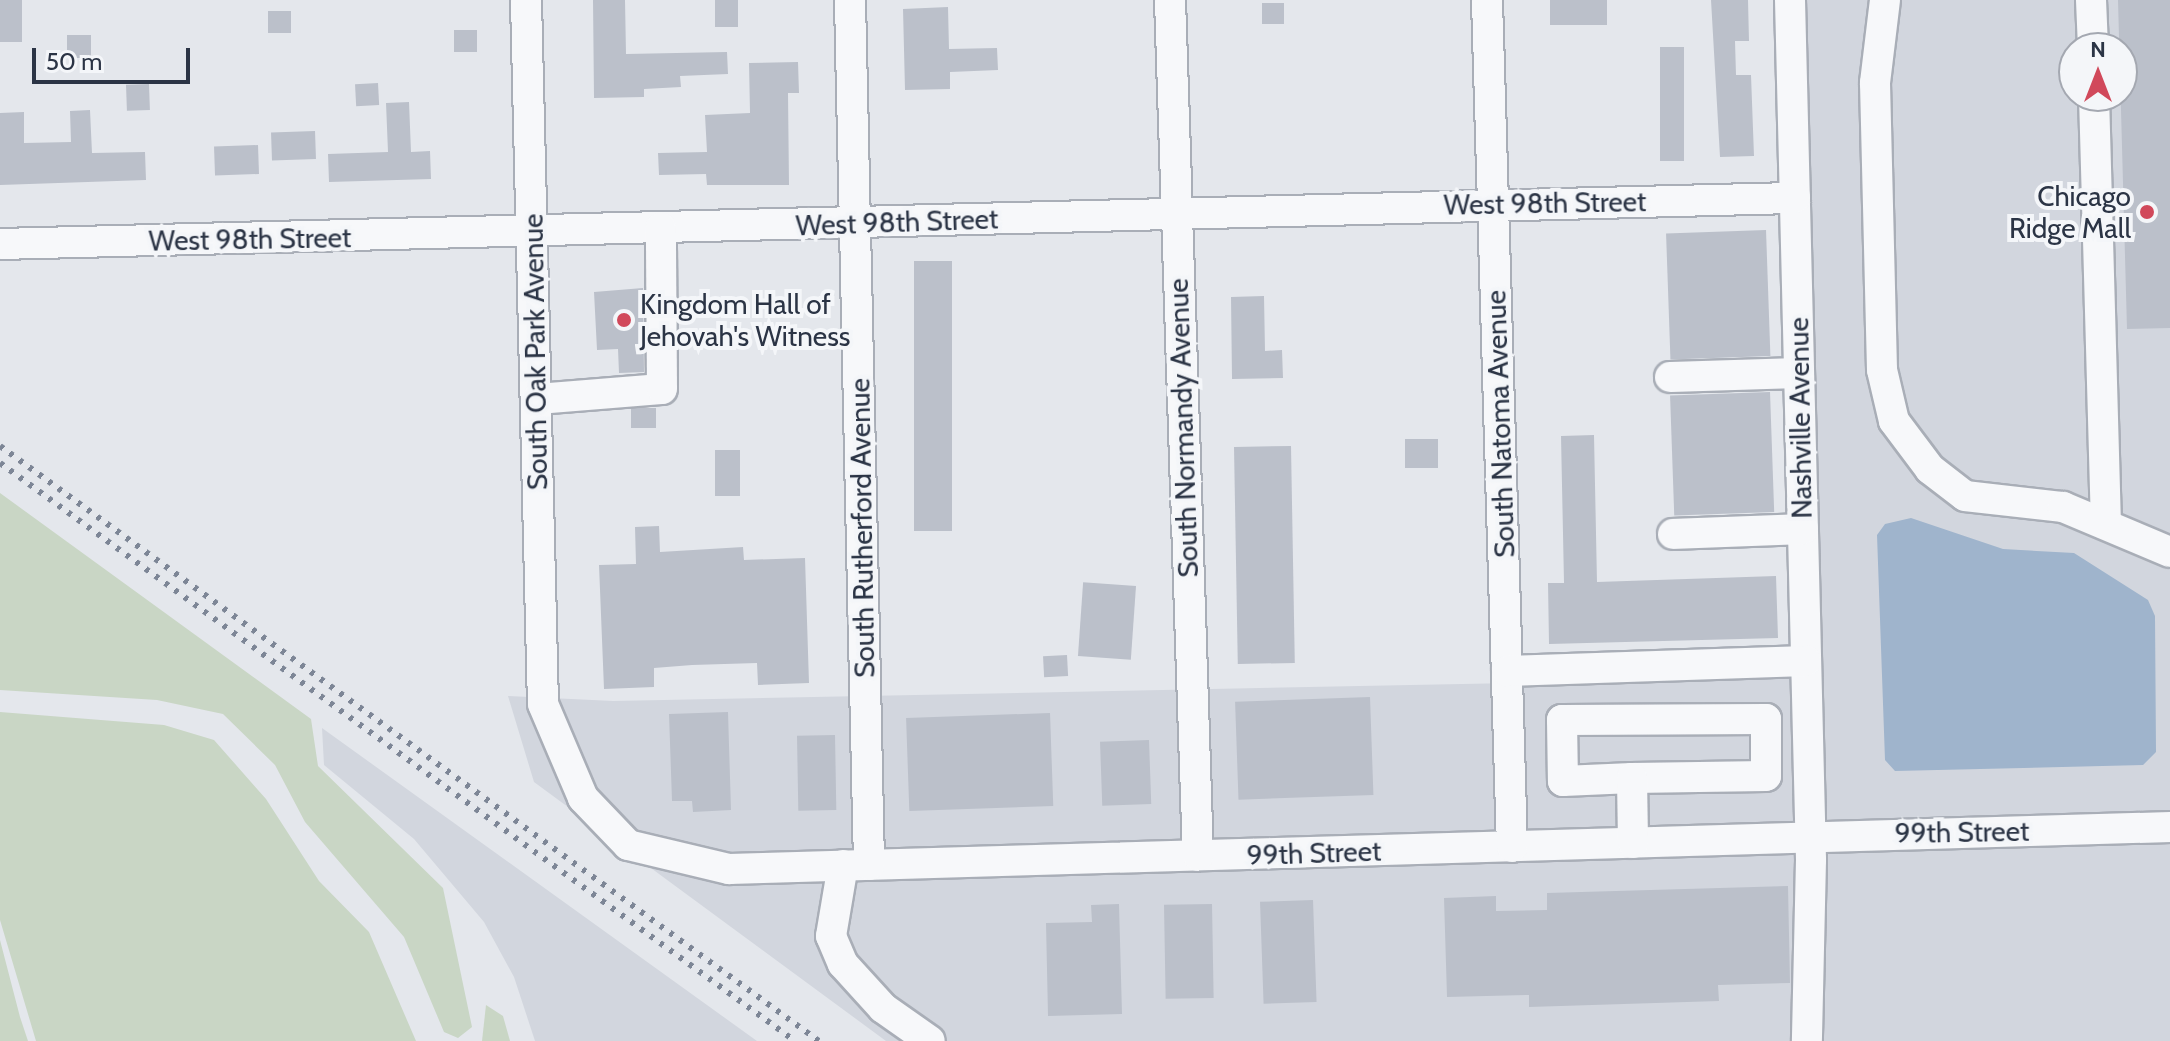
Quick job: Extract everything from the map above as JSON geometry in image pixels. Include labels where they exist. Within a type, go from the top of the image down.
[{"type":"street","name":"South Oak Park Avenue","points":[[526,0],[543,704]]},
{"type":"street","name":"South Rutherford Avenue","points":[[850,0],[855,223],[856,865],[831,936],[843,964],[883,1008],[930,1041]]},
{"type":"street","name":"South Normandy Avenue","points":[[1170,0],[1198,856]]},
{"type":"street","name":"South Natoma Avenue","points":[[1487,0],[1512,847]]},
{"type":"street","name":"Nashville Avenue","points":[[1790,0],[1810,836],[1807,1041]]},
{"type":"street","points":[[1885,0],[1875,83],[1882,370],[1894,421],[1930,469],[1965,496],[2063,507],[2106,521],[2170,552]]},
{"type":"street","points":[[2091,0],[2092,32]]},
{"type":"street","points":[[2094,112],[2106,521]]},
{"type":"street","name":"West 98th Street","points":[[0,244],[1795,198]]},
{"type":"street","points":[[537,399],[662,389],[661,228]]},
{"type":"street","points":[[1670,377],[1799,373]]},
{"type":"street","points":[[1673,534],[1803,529]]},
{"type":"street","points":[[1507,671],[1806,661]]},
{"type":"street","name":"99th Street","points":[[543,704],[583,798],[628,845],[729,869],[2170,827]]},
{"type":"street","points":[[1766,719],[1766,776],[1632,778],[1563,781],[1562,720],[1766,719]]},
{"type":"street","points":[[1632,778],[1633,843]]},
{"type":"shaded area","points":[[1799,0],[2170,0],[2170,810],[2161,810],[2162,841],[2170,841],[2170,1041],[886,1041],[534,782],[508,696],[613,701],[1814,677]]},
{"type":"shaded area","points":[[322,728],[757,1041],[535,1041],[514,977],[484,922],[414,839],[324,765]]},
{"type":"green space","points":[[0,493],[311,719],[318,766],[443,888],[472,1027],[458,1038],[444,1032],[404,937],[305,822],[275,765],[223,714],[157,700],[0,690]]},
{"type":"green space","points":[[0,712],[164,725],[214,740],[266,799],[319,881],[369,932],[416,1041],[36,1041],[0,920]]},
{"type":"green space","points":[[0,940],[20,1017],[28,1041],[0,1041]]},
{"type":"green space","points":[[486,1005],[503,1016],[510,1041],[482,1041]]},
{"type":"water","points":[[1911,518],[2003,549],[2074,553],[2148,600],[2155,616],[2156,752],[2143,765],[1895,771],[1885,760],[1877,535],[1885,524]]},
{"type":"building","points":[[0,0],[22,0],[22,42],[0,42]]},
{"type":"building","points":[[593,0],[625,0],[626,54],[727,52],[728,74],[680,76],[681,87],[644,89],[644,97],[594,98]]},
{"type":"building","points":[[715,0],[738,0],[738,27],[715,27]]},
{"type":"building","points":[[1550,0],[1607,0],[1607,25],[1550,25]]},
{"type":"building","points":[[1711,0],[1748,0],[1749,41],[1735,41],[1736,75],[1751,75],[1754,156],[1720,157]]},
{"type":"building","name":"Chicago Ridge Mall","points":[[2118,0],[2170,0],[2170,328],[2127,329],[2121,112],[2138,112],[2138,32],[2119,32]]},
{"type":"building","points":[[1262,3],[1284,3],[1284,24],[1262,24]]},
{"type":"building","points":[[948,7],[949,49],[997,48],[998,70],[950,72],[950,89],[905,90],[903,9]]},
{"type":"building","points":[[268,11],[291,11],[291,33],[268,33]]},
{"type":"building","points":[[454,30],[477,30],[477,52],[454,52]]},
{"type":"building","points":[[67,35],[91,35],[91,58],[67,58]]},
{"type":"building","points":[[1660,47],[1684,47],[1684,161],[1660,161]]},
{"type":"building","points":[[798,62],[799,93],[788,93],[789,185],[707,185],[706,174],[659,175],[658,153],[707,152],[705,115],[750,113],[749,63]]},
{"type":"building","points":[[378,83],[379,105],[356,106],[355,84]]},
{"type":"building","points":[[149,84],[150,110],[127,111],[126,85]]},
{"type":"building","points":[[409,102],[411,152],[430,151],[431,179],[329,182],[328,154],[388,152],[386,103]]},
{"type":"building","points":[[90,110],[92,153],[145,152],[146,180],[0,185],[0,113],[24,112],[24,143],[71,142],[70,111]]},
{"type":"building","points":[[315,131],[316,159],[272,161],[271,133]]},
{"type":"building","points":[[258,145],[259,174],[215,176],[214,147]]},
{"type":"building","points":[[1766,230],[1770,356],[1670,359],[1666,233]]},
{"type":"building","points":[[914,261],[952,261],[952,531],[914,531]]},
{"type":"building","name":"Kingdom Hall of Jehovah's Witness","points":[[643,288],[644,372],[619,373],[618,349],[597,350],[594,292]]},
{"type":"building","points":[[1264,296],[1265,351],[1282,350],[1283,378],[1232,379],[1231,297]]},
{"type":"building","points":[[1770,392],[1774,512],[1674,515],[1670,395]]},
{"type":"building","points":[[631,408],[656,408],[656,428],[631,428]]},
{"type":"building","points":[[1594,435],[1597,582],[1776,576],[1778,638],[1549,644],[1548,583],[1564,583],[1561,436]]},
{"type":"building","points":[[1405,439],[1438,439],[1438,468],[1405,468]]},
{"type":"building","points":[[1291,446],[1295,663],[1238,664],[1234,447]]},
{"type":"building","points":[[715,450],[740,450],[740,496],[715,496]]},
{"type":"building","points":[[659,526],[660,552],[743,547],[744,560],[805,558],[809,683],[758,685],[757,663],[654,668],[654,687],[604,689],[599,565],[636,564],[635,527]]},
{"type":"building","points":[[1083,582],[1136,586],[1131,660],[1078,656]]},
{"type":"building","points":[[1067,655],[1068,676],[1044,677],[1043,656]]},
{"type":"building","points":[[1370,697],[1373,795],[1239,800],[1235,702]]},
{"type":"building","points":[[728,712],[731,810],[693,812],[692,801],[672,801],[669,714]]},
{"type":"building","points":[[1050,713],[1053,806],[909,811],[906,718]]},
{"type":"building","points":[[835,735],[836,810],[798,811],[797,736]]},
{"type":"building","points":[[1149,740],[1151,804],[1102,806],[1100,742]]},
{"type":"building","points":[[1788,886],[1790,983],[1718,985],[1719,1001],[1529,1007],[1529,995],[1447,997],[1444,898],[1496,896],[1496,911],[1547,910],[1547,893]]},
{"type":"building","points":[[1313,900],[1317,1002],[1264,1004],[1260,902]]},
{"type":"building","points":[[1119,904],[1122,1014],[1048,1016],[1046,923],[1092,922],[1091,905]]},
{"type":"building","points":[[1212,904],[1214,998],[1166,999],[1164,905]]},
{"type":"railway","points":[[0,446],[819,1041]]},
{"type":"railway","points":[[0,463],[795,1041]]},
{"type":"place","name":"Chicago Ridge Mall","points":[[2147,212]]},
{"type":"place","name":"Kingdom Hall of Jehovah's Witness","points":[[624,320]]}]
